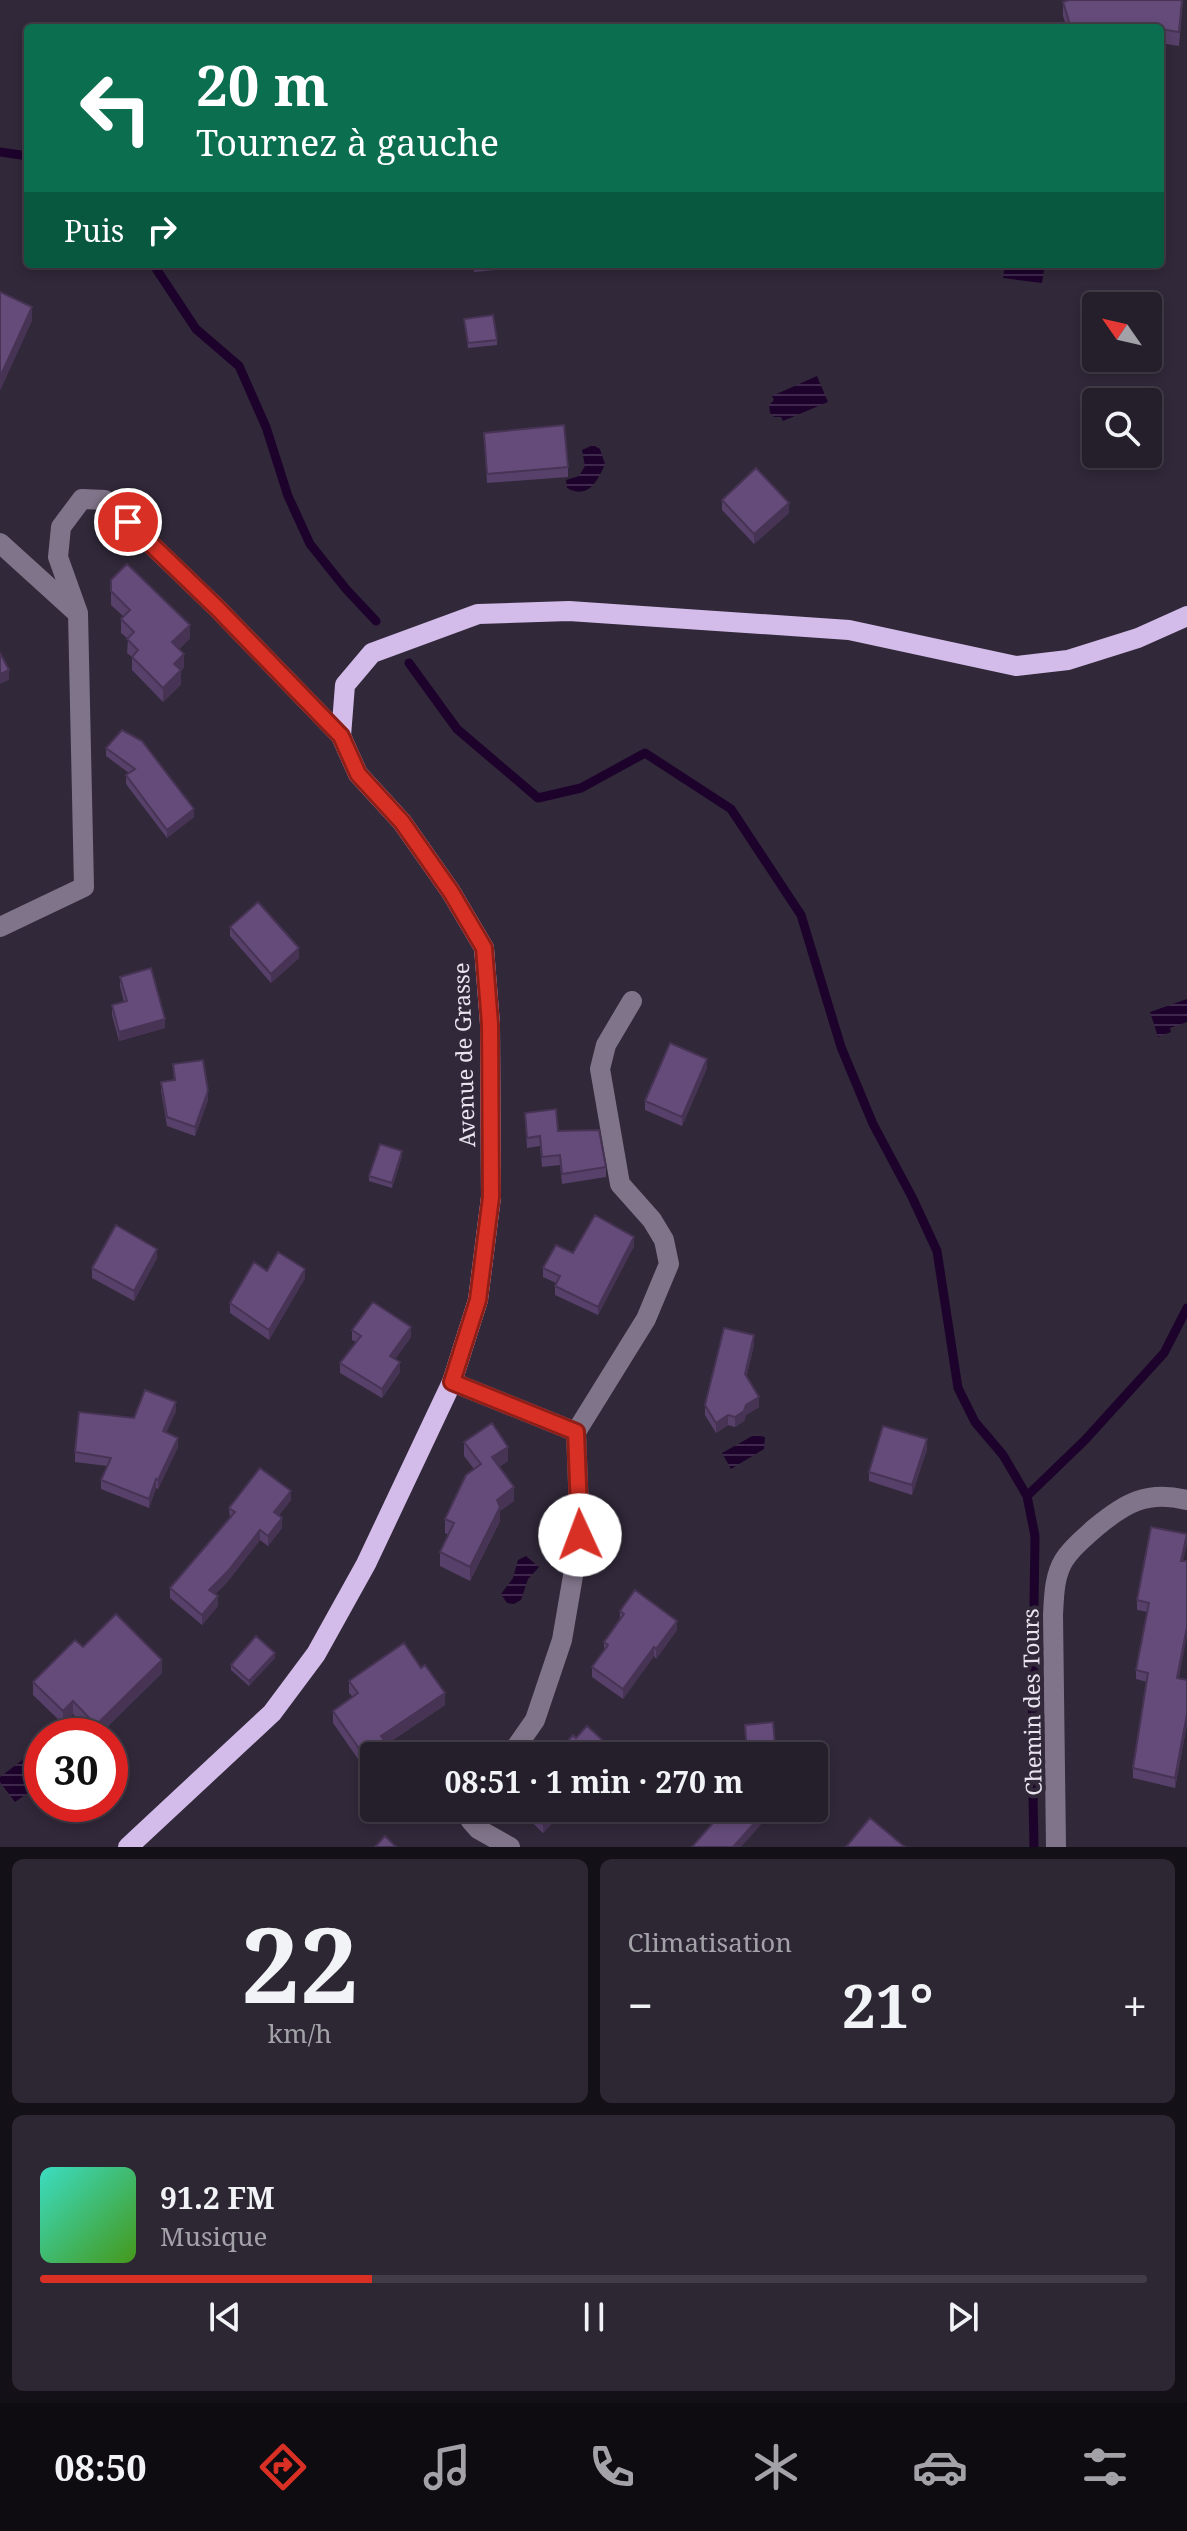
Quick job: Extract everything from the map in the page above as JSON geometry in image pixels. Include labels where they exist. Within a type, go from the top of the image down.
[{"type":"main road","name":"Avenue de Grasse","points":[[128,1847],[272,1713],[316,1654],[366,1564],[452,1382],[478,1300],[491,1197],[490,1024],[484,948],[451,892],[402,822],[358,774],[341,736],[345,685],[372,653],[478,614],[569,611],[849,630],[1016,666],[1068,660],[1138,638],[1187,616]]},
{"type":"street","points":[[0,927],[84,887],[78,613],[58,557],[61,527],[82,499],[105,500],[217,608],[341,736]]},
{"type":"street","points":[[0,543],[78,613]]},
{"type":"street","points":[[520,1742],[535,1720],[562,1640],[580,1535],[576,1432],[646,1319],[669,1264],[664,1240],[652,1220],[620,1184],[600,1069],[606,1045],[632,1001]]},
{"type":"street","points":[[452,1382],[576,1432]]},
{"type":"street","name":"Chemin des Tours","points":[[1056,1847],[1053,1615],[1056,1581],[1063,1561],[1076,1544],[1128,1503],[1150,1497],[1173,1496],[1187,1500]]},
{"type":"street","points":[[472,1822],[478,1829],[510,1847]]},
{"type":"shaded area","points":[[1004,268],[1044,268],[1042,283],[1003,278]]},
{"type":"shaded area","points":[[817,376],[828,402],[783,421],[770,413],[769,405],[774,400],[772,396]]},
{"type":"shaded area","points":[[593,445],[600,449],[605,464],[599,477],[591,487],[581,492],[567,488],[566,480],[579,476],[585,466],[582,450]]},
{"type":"shaded area","points":[[1187,999],[1187,1022],[1170,1028],[1171,1032],[1158,1037],[1150,1012]]},
{"type":"shaded area","points":[[754,1435],[765,1437],[764,1449],[731,1469],[722,1453]]},
{"type":"shaded area","points":[[526,1556],[539,1567],[528,1579],[521,1600],[514,1604],[507,1603],[501,1594],[513,1578],[518,1560]]},
{"type":"shaded area","points":[[24,1759],[24,1796],[15,1802],[0,1782],[0,1777]]},
{"type":"building","points":[[1182,0],[1179,32],[1164,30],[1164,24],[1070,24],[1063,2]]},
{"type":"building","points":[[0,292],[32,307],[0,377]]},
{"type":"building","points":[[493,315],[497,340],[468,343],[464,319]]},
{"type":"building","points":[[564,425],[568,467],[487,474],[484,433]]},
{"type":"building","points":[[756,468],[789,503],[754,534],[722,500]]},
{"type":"building","points":[[127,564],[190,625],[172,642],[184,654],[174,664],[181,670],[163,688],[132,657],[138,650],[127,639],[134,632],[121,619],[130,610],[111,591],[111,580]]},
{"type":"building","points":[[0,653],[9,670],[0,674]]},
{"type":"building","points":[[122,730],[142,741],[194,809],[167,830],[126,775],[135,769],[106,748]]},
{"type":"building","points":[[258,902],[299,948],[271,974],[230,927]]},
{"type":"building","points":[[151,968],[165,1019],[119,1032],[112,1005],[127,1001],[120,977]]},
{"type":"building","points":[[670,1043],[707,1059],[682,1117],[645,1101]]},
{"type":"building","points":[[203,1060],[208,1091],[195,1127],[167,1117],[161,1082],[175,1080],[173,1064]]},
{"type":"building","points":[[556,1109],[558,1131],[599,1130],[606,1167],[562,1174],[560,1155],[542,1157],[540,1136],[527,1138],[525,1113]]},
{"type":"building","points":[[380,1144],[402,1151],[392,1183],[369,1176]]},
{"type":"building","points":[[595,1215],[634,1237],[598,1307],[555,1286],[560,1276],[543,1268],[556,1245],[573,1253]]},
{"type":"building","points":[[116,1225],[157,1249],[134,1291],[92,1268]]},
{"type":"building","points":[[278,1252],[305,1269],[269,1330],[230,1303],[254,1262],[267,1271]]},
{"type":"building","points":[[373,1302],[411,1327],[390,1356],[400,1362],[382,1389],[340,1363],[361,1336],[352,1330]]},
{"type":"building","points":[[724,1328],[754,1335],[745,1374],[759,1397],[735,1417],[728,1415],[716,1423],[705,1405]]},
{"type":"building","points":[[145,1390],[176,1402],[163,1431],[178,1438],[149,1499],[101,1480],[111,1458],[75,1452],[79,1412],[134,1418]]},
{"type":"building","points":[[492,1423],[508,1447],[492,1457],[514,1487],[497,1500],[500,1507],[470,1567],[440,1552],[454,1523],[445,1519],[466,1475],[481,1464],[464,1442]]},
{"type":"building","points":[[883,1426],[927,1439],[912,1485],[869,1472]]},
{"type":"building","points":[[260,1468],[291,1491],[274,1512],[282,1518],[268,1536],[260,1530],[209,1590],[218,1596],[202,1615],[170,1588],[235,1512],[229,1508]]},
{"type":"building","points":[[1151,1527],[1187,1534],[1181,1561],[1187,1561],[1187,1627],[1177,1678],[1187,1680],[1187,1714],[1175,1778],[1133,1768],[1148,1673],[1136,1670],[1149,1603],[1137,1600]]},
{"type":"building","points":[[635,1590],[677,1621],[623,1689],[592,1667],[608,1645],[604,1642],[624,1614],[620,1611]]},
{"type":"building","points":[[116,1614],[162,1660],[103,1718],[89,1718],[73,1701],[63,1711],[33,1682],[75,1640],[83,1647]]},
{"type":"building","points":[[256,1636],[275,1653],[249,1681],[231,1665]]},
{"type":"building","points":[[404,1643],[421,1668],[425,1665],[445,1693],[381,1736],[386,1742],[360,1742],[360,1750],[333,1711],[358,1693],[349,1681]]},
{"type":"building","points":[[773,1722],[775,1742],[746,1742],[745,1725]]},
{"type":"building","points":[[587,1726],[605,1742],[567,1742],[573,1735],[576,1738]]},
{"type":"building","points":[[870,1818],[905,1847],[846,1847]]},
{"type":"building","points":[[714,1822],[755,1822],[733,1847],[692,1847]]},
{"type":"building","points":[[385,1836],[396,1847],[375,1847]]},
{"type":"waterway","points":[[0,152],[24,155]]},
{"type":"waterway","points":[[156,268],[196,329],[239,366],[266,427],[288,496],[310,544],[376,621]]},
{"type":"waterway","points":[[409,663],[457,729],[538,798],[581,788],[645,753],[731,809],[801,915],[841,1047],[873,1124],[937,1251],[958,1388],[975,1422],[1003,1455],[1027,1496],[1035,1536],[1034,1847]]},
{"type":"waterway","points":[[1027,1496],[1085,1440],[1164,1353],[1187,1308]]},
{"type":"route","points":[[128,522],[217,608],[341,736],[358,774],[402,822],[451,892],[484,948],[490,1024],[491,1197],[478,1300],[452,1382],[576,1432],[580,1535]]}]
